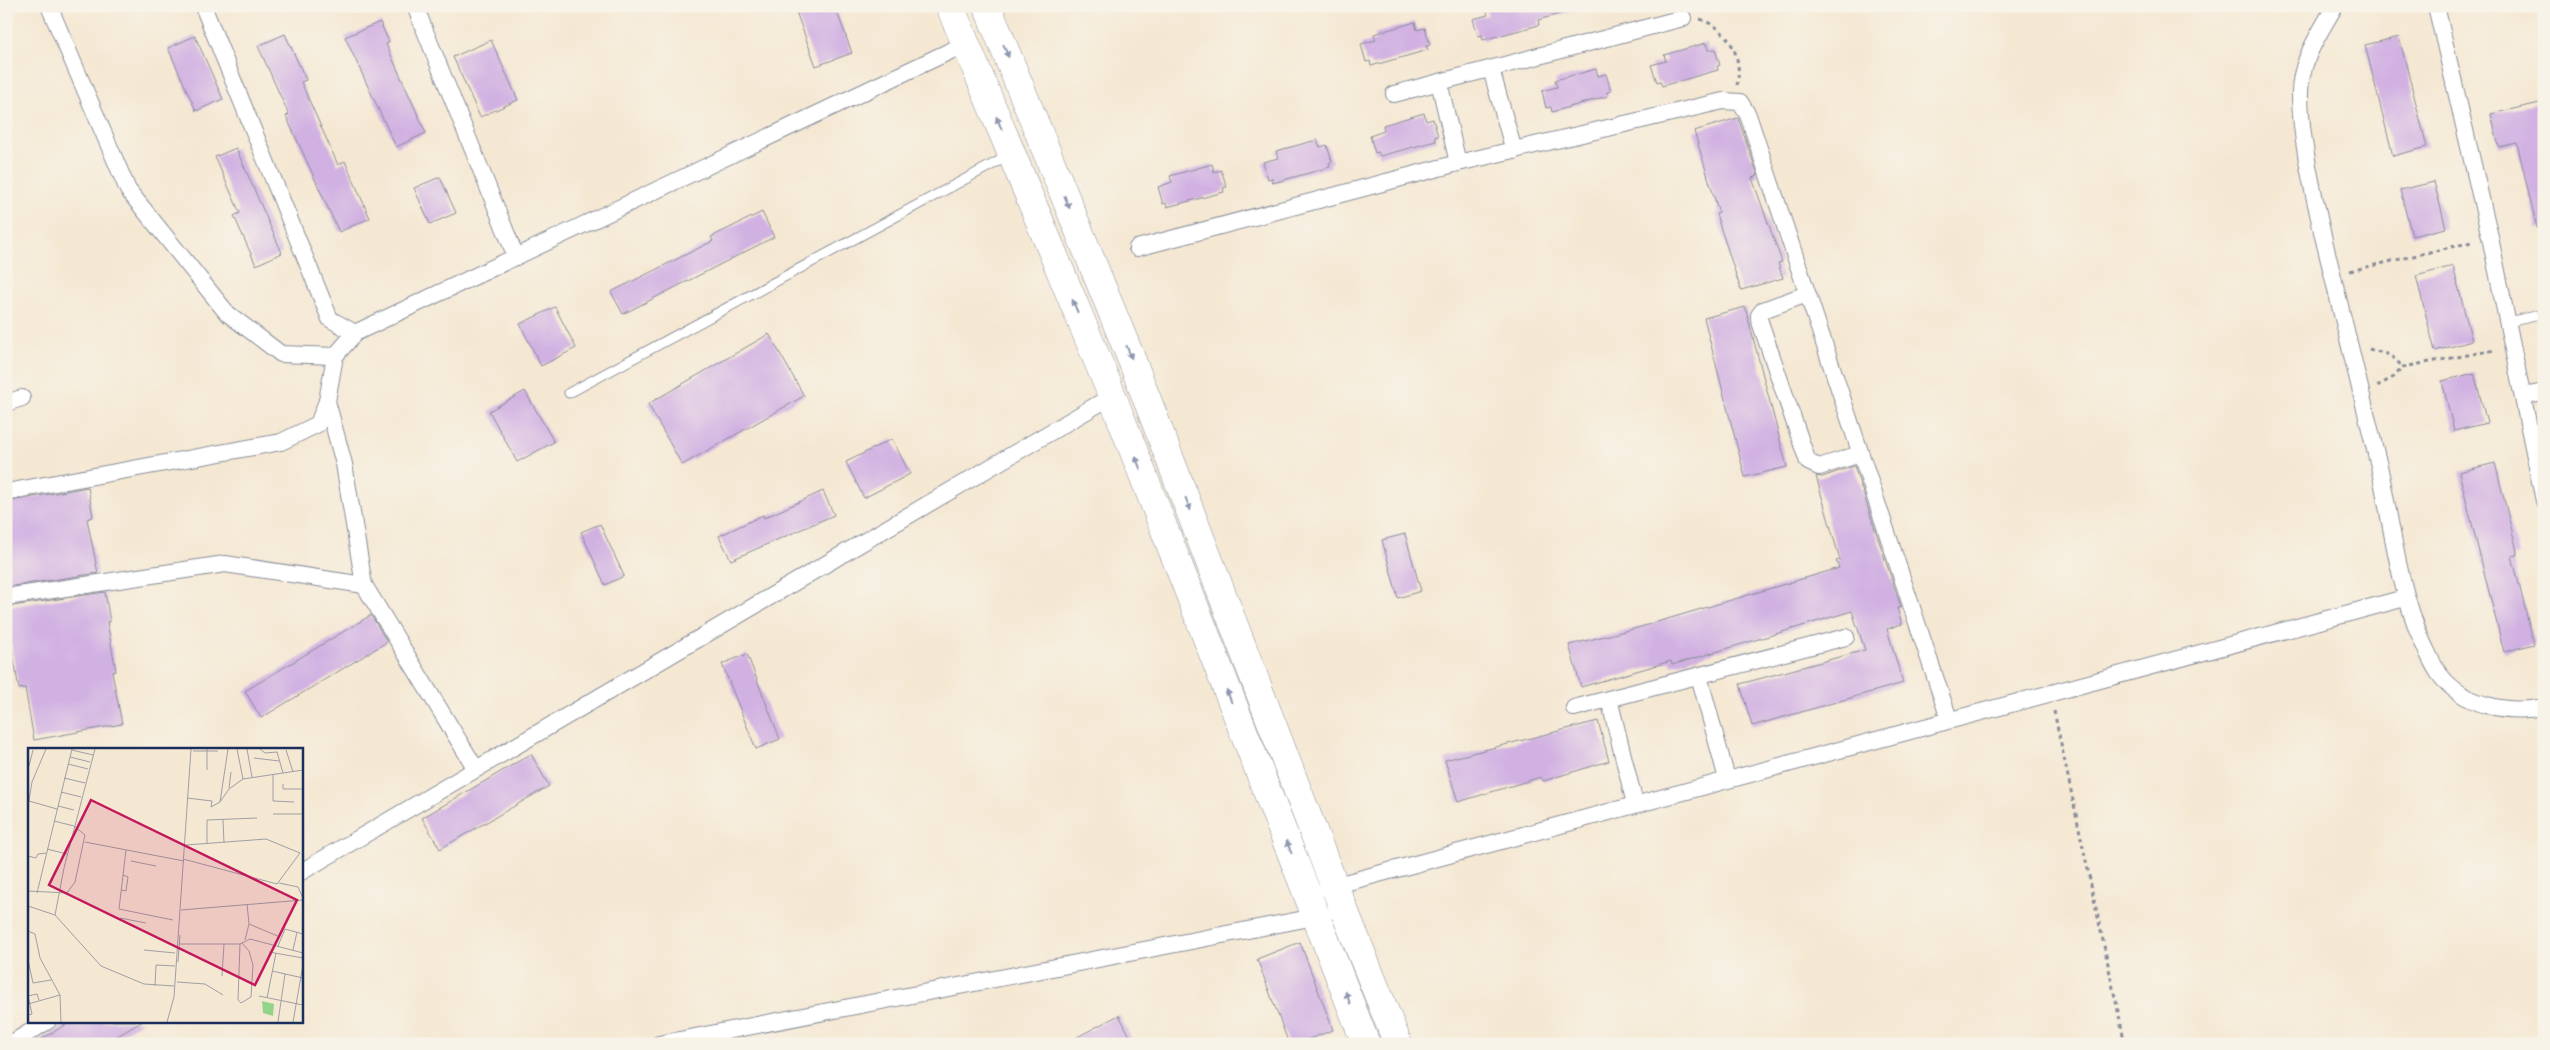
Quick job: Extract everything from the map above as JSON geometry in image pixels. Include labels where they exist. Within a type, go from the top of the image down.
[{"type":"highway","points":[[950,6],[1112,396],[1366,1044]]},
{"type":"highway","points":[[987,6],[1133,363],[1334,885],[1398,1044]]},
{"type":"street","points":[[49,6],[128,190],[226,313],[281,354],[335,356]]},
{"type":"street","points":[[203,6],[330,319],[355,333]]},
{"type":"street","points":[[415,6],[516,257]]},
{"type":"street","points":[[2335,6],[2302,69],[2300,95],[2306,156],[2332,276],[2379,466],[2405,598],[2416,627],[2440,676],[2456,689],[2474,701],[2492,708],[2515,710],[2544,707]]},
{"type":"street","points":[[2436,6],[2490,238],[2522,396],[2541,473],[2544,500]]},
{"type":"street","points":[[1394,94],[1683,18]]},
{"type":"street","points":[[6,492],[281,442],[318,424],[327,401],[335,356],[355,333],[965,44]]},
{"type":"street","points":[[1491,69],[1514,151]]},
{"type":"street","points":[[1439,82],[1458,163]]},
{"type":"street","points":[[1138,248],[1458,163],[1734,100],[1740,102],[1748,115],[1949,719]]},
{"type":"street","points":[[1807,294],[1764,310],[1759,315],[1762,328],[1808,462],[1819,467],[1860,454]]},
{"type":"street","points":[[2522,396],[2544,392]]},
{"type":"street","points":[[302,871],[1112,396]]},
{"type":"street","points":[[327,401],[344,464],[364,585],[476,769]]},
{"type":"street","points":[[6,597],[224,564],[364,585]]},
{"type":"street","points":[[1312,905],[1334,885],[2405,598]]},
{"type":"street","points":[[1574,708],[1846,637]]},
{"type":"street","points":[[1699,676],[1727,779]]},
{"type":"street","points":[[1609,699],[1635,804]]},
{"type":"street","points":[[659,1044],[1312,905],[1344,910]]},
{"type":"street","points":[[10,1044],[46,1022]]},
{"type":"lane","points":[[569,392],[1012,154]]},
{"type":"lane","points":[[2508,322],[2544,314]]},
{"type":"path","points":[[1683,18],[1691,17],[1710,22],[1721,32],[1737,54],[1739,74],[1734,100]]},
{"type":"path","points":[[2332,276],[2490,238]]},
{"type":"path","points":[[2360,388],[2377,386],[2389,381],[2403,367],[2512,347]]},
{"type":"path","points":[[2351,351],[2374,350],[2384,352],[2403,367]]},
{"type":"path","points":[[2050,693],[2125,1044]]},
{"type":"building","points":[[794,6],[835,6],[852,53],[816,66]]},
{"type":"building","points":[[1495,6],[1570,6],[1571,11],[1538,20],[1539,25],[1483,40],[1482,35],[1478,36],[1473,19],[1488,15],[1486,9]]},
{"type":"building","points":[[380,22],[389,42],[386,44],[426,133],[396,147],[345,37]]},
{"type":"building","points":[[1415,22],[1417,30],[1425,28],[1430,45],[1426,46],[1428,50],[1371,66],[1370,61],[1366,62],[1361,44],[1376,40],[1374,34]]},
{"type":"building","points":[[285,34],[306,80],[301,82],[338,165],[345,161],[370,218],[339,232],[286,116],[289,115],[258,46]]},
{"type":"building","points":[[195,36],[223,99],[196,111],[168,48]]},
{"type":"building","points":[[2399,37],[2427,147],[2393,156],[2365,45]]},
{"type":"building","points":[[491,40],[518,100],[480,117],[453,57]]},
{"type":"building","points":[[1706,43],[1708,50],[1715,49],[1720,65],[1717,66],[1718,70],[1662,86],[1660,81],[1657,82],[1651,65],[1666,61],[1664,55]]},
{"type":"building","points":[[1596,69],[1598,76],[1606,74],[1611,91],[1607,92],[1608,96],[1552,112],[1551,107],[1546,108],[1542,91],[1557,87],[1555,80]]},
{"type":"building","points":[[2544,102],[2544,227],[2537,228],[2517,143],[2499,147],[2491,114]]},
{"type":"building","points":[[1424,113],[1426,121],[1433,119],[1438,136],[1435,137],[1436,141],[1380,156],[1378,152],[1375,153],[1370,136],[1384,131],[1383,125]]},
{"type":"building","points":[[1738,118],[1758,176],[1752,178],[1782,262],[1778,263],[1783,278],[1741,290],[1716,214],[1719,213],[1694,131]]},
{"type":"building","points":[[1317,140],[1320,147],[1327,145],[1332,162],[1329,163],[1330,167],[1273,183],[1272,178],[1268,179],[1263,162],[1278,158],[1276,151]]},
{"type":"building","points":[[236,148],[282,253],[256,265],[234,216],[240,213],[215,157]]},
{"type":"building","points":[[1212,164],[1214,172],[1221,170],[1227,187],[1223,188],[1224,192],[1167,207],[1166,203],[1163,204],[1158,187],[1172,182],[1170,176]]},
{"type":"building","points":[[440,177],[456,213],[430,224],[414,188]]},
{"type":"building","points":[[2434,182],[2446,228],[2412,236],[2400,190]]},
{"type":"building","points":[[762,212],[774,237],[623,314],[611,292],[713,241],[711,237]]},
{"type":"building","points":[[2453,266],[2472,341],[2435,351],[2416,276]]},
{"type":"building","points":[[555,307],[576,348],[541,366],[520,324]]},
{"type":"building","points":[[1745,307],[1787,467],[1745,477],[1704,318]]},
{"type":"building","points":[[769,334],[804,396],[682,465],[648,404]]},
{"type":"building","points":[[2474,373],[2487,423],[2454,431],[2442,381]]},
{"type":"building","points":[[525,391],[554,442],[517,462],[489,411]]},
{"type":"building","points":[[892,439],[910,474],[864,498],[846,462]]},
{"type":"building","points":[[2495,463],[2518,555],[2512,556],[2534,644],[2504,652],[2459,472]]},
{"type":"building","points":[[1854,466],[1901,607],[1897,608],[1902,624],[1887,629],[1903,683],[1752,726],[1740,684],[1865,650],[1852,611],[1672,665],[1671,661],[1581,687],[1569,645],[1637,628],[1839,568],[1836,561],[1840,560],[1816,476],[1822,477]]},
{"type":"building","points":[[88,487],[93,517],[87,519],[98,573],[6,587],[6,502]]},
{"type":"building","points":[[823,491],[834,515],[731,560],[719,536],[763,515],[764,518]]},
{"type":"building","points":[[600,524],[624,576],[605,585],[581,532]]},
{"type":"building","points":[[1405,534],[1421,591],[1398,598],[1382,540]]},
{"type":"building","points":[[105,592],[110,622],[107,622],[116,671],[112,672],[122,724],[34,740],[25,688],[19,689],[10,638],[6,639],[6,607]]},
{"type":"building","points":[[371,615],[387,642],[261,718],[245,691]]},
{"type":"building","points":[[747,654],[780,739],[756,749],[722,664]]},
{"type":"building","points":[[1598,721],[1609,761],[1543,781],[1541,777],[1458,802],[1445,760]]},
{"type":"building","points":[[531,754],[549,786],[440,849],[422,818]]},
{"type":"building","points":[[1300,942],[1333,1030],[1296,1044],[1289,1044],[1257,959]]},
{"type":"building","points":[[1119,1015],[1134,1044],[1064,1044]]},
{"type":"building","points":[[70,1022],[141,1022],[104,1044],[33,1044]]}]
